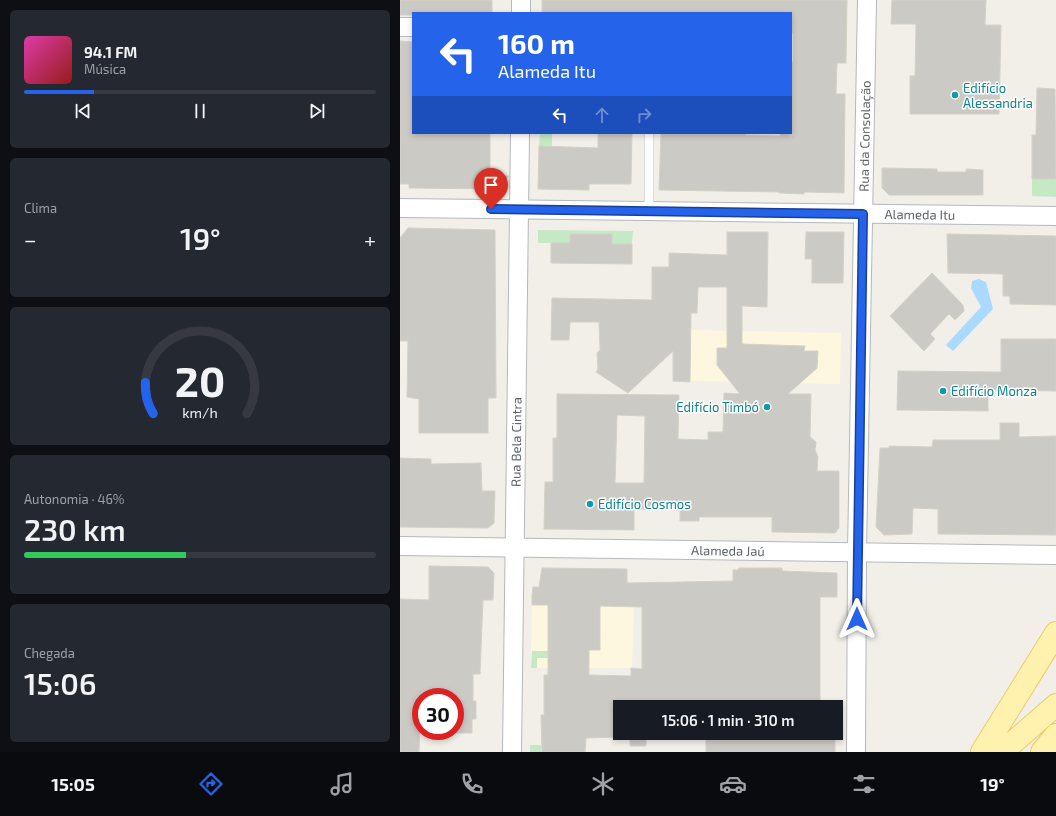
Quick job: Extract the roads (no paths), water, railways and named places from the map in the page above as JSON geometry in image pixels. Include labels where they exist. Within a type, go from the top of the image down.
[{"type":"main road","points":[[982,752],[1056,632]]},
{"type":"main road","points":[[1002,752],[1056,706]]},
{"type":"main road","points":[[1042,752],[1056,735]]},
{"type":"street","points":[[521,0],[521,12]]},
{"type":"street","name":"Rua da Consolação","points":[[856,752],[857,552],[867,0]]},
{"type":"street","points":[[400,27],[412,27]]},
{"type":"street","name":"Rua Bela Cintra","points":[[512,752],[520,134]]},
{"type":"street","name":"Alameda Itu","points":[[400,208],[1056,216]]},
{"type":"street","name":"Alameda Jaú","points":[[400,546],[1056,555]]},
{"type":"lane","points":[[648,134],[649,211]]},
{"type":"water","points":[[979,279],[986,282],[993,309],[953,351],[946,345],[981,307],[971,288],[972,281]]},
{"type":"place","name":"Edifício Alessandria","points":[[955,95]]},
{"type":"place","name":"Edifício Monza","points":[[943,391]]},
{"type":"place","name":"Edifício Timbó","points":[[767,407]]},
{"type":"place","name":"Edifício Cosmos","points":[[590,504]]}]
